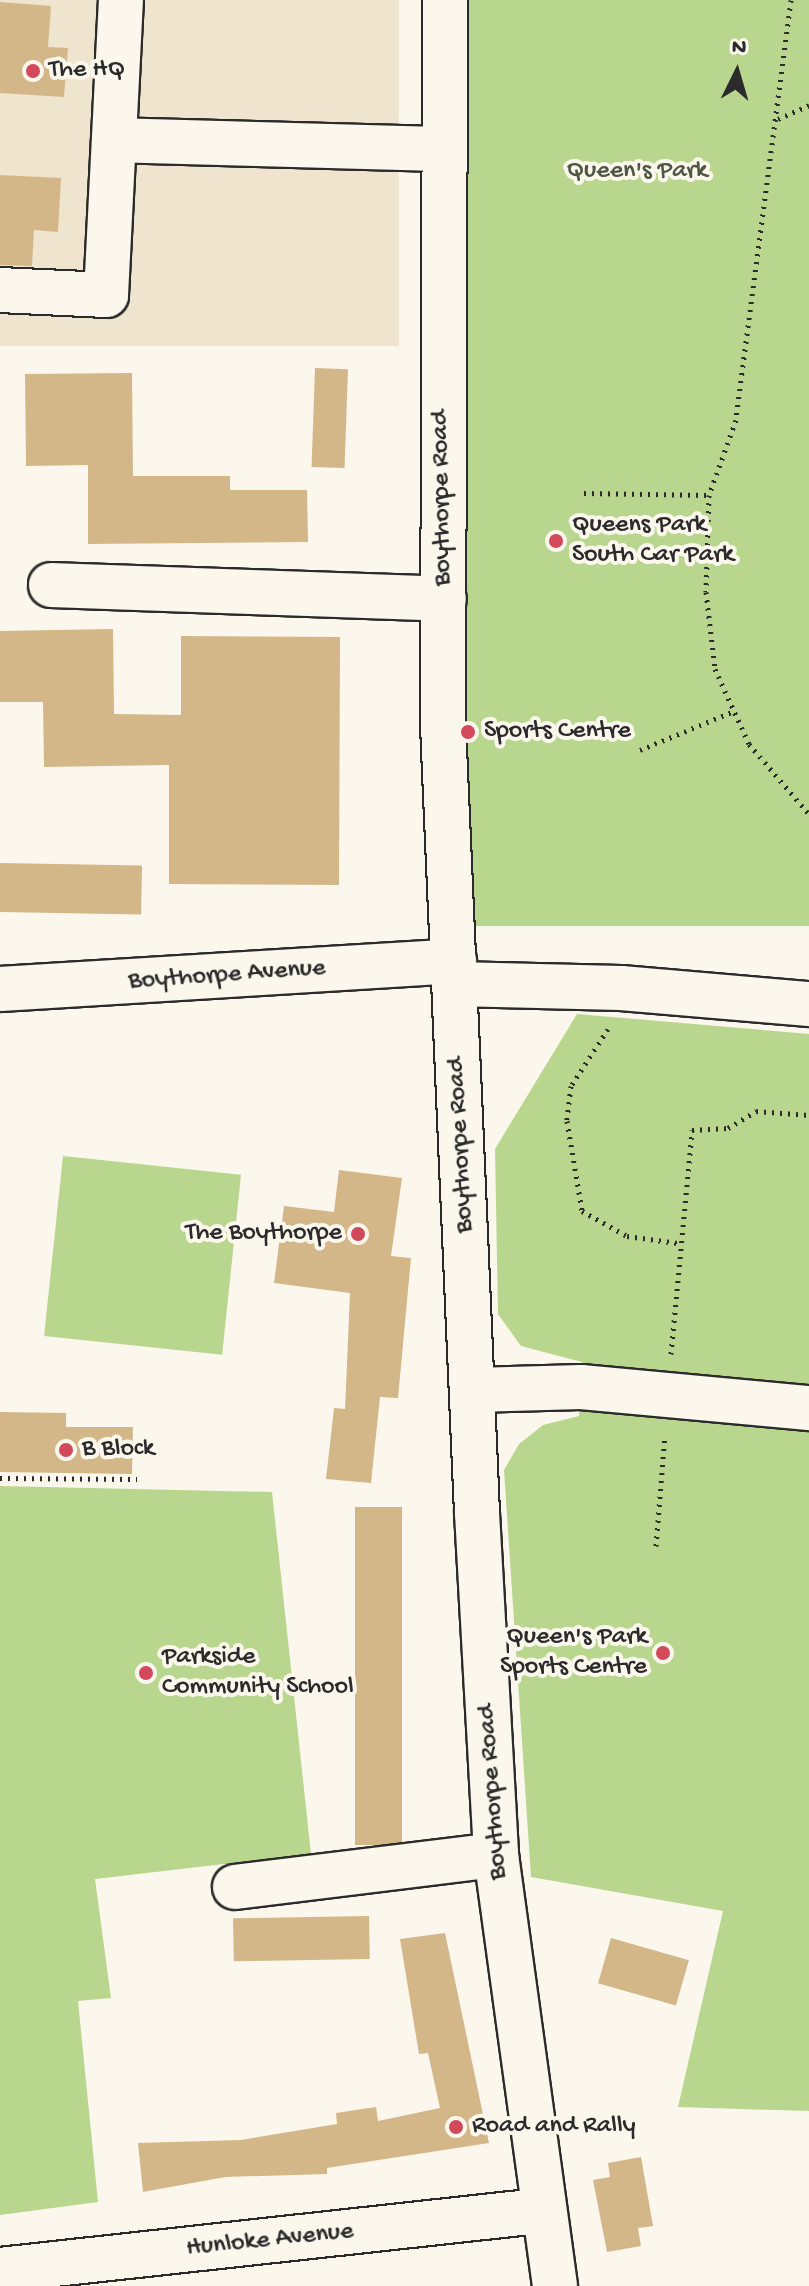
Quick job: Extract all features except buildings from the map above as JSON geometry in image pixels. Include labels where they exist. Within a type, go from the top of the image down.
[{"type":"street","points":[[0,290],[106,295],[121,0]]},
{"type":"street","name":"Boythorpe Road","points":[[445,0],[444,599],[454,973],[496,1855],[539,2211],[555,2286]]},
{"type":"street","points":[[114,140],[444,149]]},
{"type":"street","points":[[51,585],[444,599]]},
{"type":"street","name":"Boythorpe Avenue","points":[[0,989],[454,973],[809,1004]]},
{"type":"street","points":[[474,1390],[659,1394],[809,1408]]},
{"type":"street","points":[[235,1887],[496,1855]]},
{"type":"street","name":"Hunloke Avenue","points":[[0,2270],[539,2211]]},
{"type":"path","points":[[791,0],[778,119],[736,420],[709,495],[706,592],[715,669],[749,744],[809,814]]},
{"type":"path","points":[[778,119],[809,105]]},
{"type":"path","points":[[584,493],[709,495]]},
{"type":"path","points":[[640,750],[734,711]]},
{"type":"path","points":[[621,988],[616,1014],[571,1086],[571,1169],[582,1211],[602,1227],[678,1243]]},
{"type":"path","points":[[656,1546],[666,1418],[657,1417],[661,1371],[669,1371],[678,1243],[692,1130],[728,1128],[756,1111],[809,1115]]},
{"type":"path","points":[[0,1478],[137,1479]]},
{"type":"shaded area","points":[[0,0],[399,0],[399,346],[0,346]]},
{"type":"green space","name":"Queen's Park","points":[[461,0],[809,0],[809,926],[461,926]]},
{"type":"green space","name":"Queen's Park Sports Centre","points":[[577,1014],[809,1034],[809,2111],[678,2107],[723,1911],[531,1877],[504,1470],[519,1444],[543,1425],[579,1416],[582,1362],[521,1346],[498,1314],[495,1149]]},
{"type":"green space","points":[[63,1156],[241,1175],[222,1355],[44,1336]]},
{"type":"green space","name":"Parkside Community School","points":[[0,1486],[272,1492],[311,1854],[95,1879],[111,1998],[78,2001],[98,2202],[0,2215]]},
{"type":"place","name":"The HQ","points":[[33,71]]},
{"type":"place","name":"Queens Park South Car Park","points":[[556,541]]},
{"type":"place","name":"Sports Centre","points":[[468,732]]},
{"type":"place","name":"The Boythorpe","points":[[358,1234]]},
{"type":"place","name":"B Block","points":[[66,1450]]},
{"type":"place","name":"Queen's Park Sports Centre","points":[[663,1653]]},
{"type":"place","name":"Parkside Community School","points":[[146,1673]]},
{"type":"place","name":"Road and Rally","points":[[456,2127]]}]
